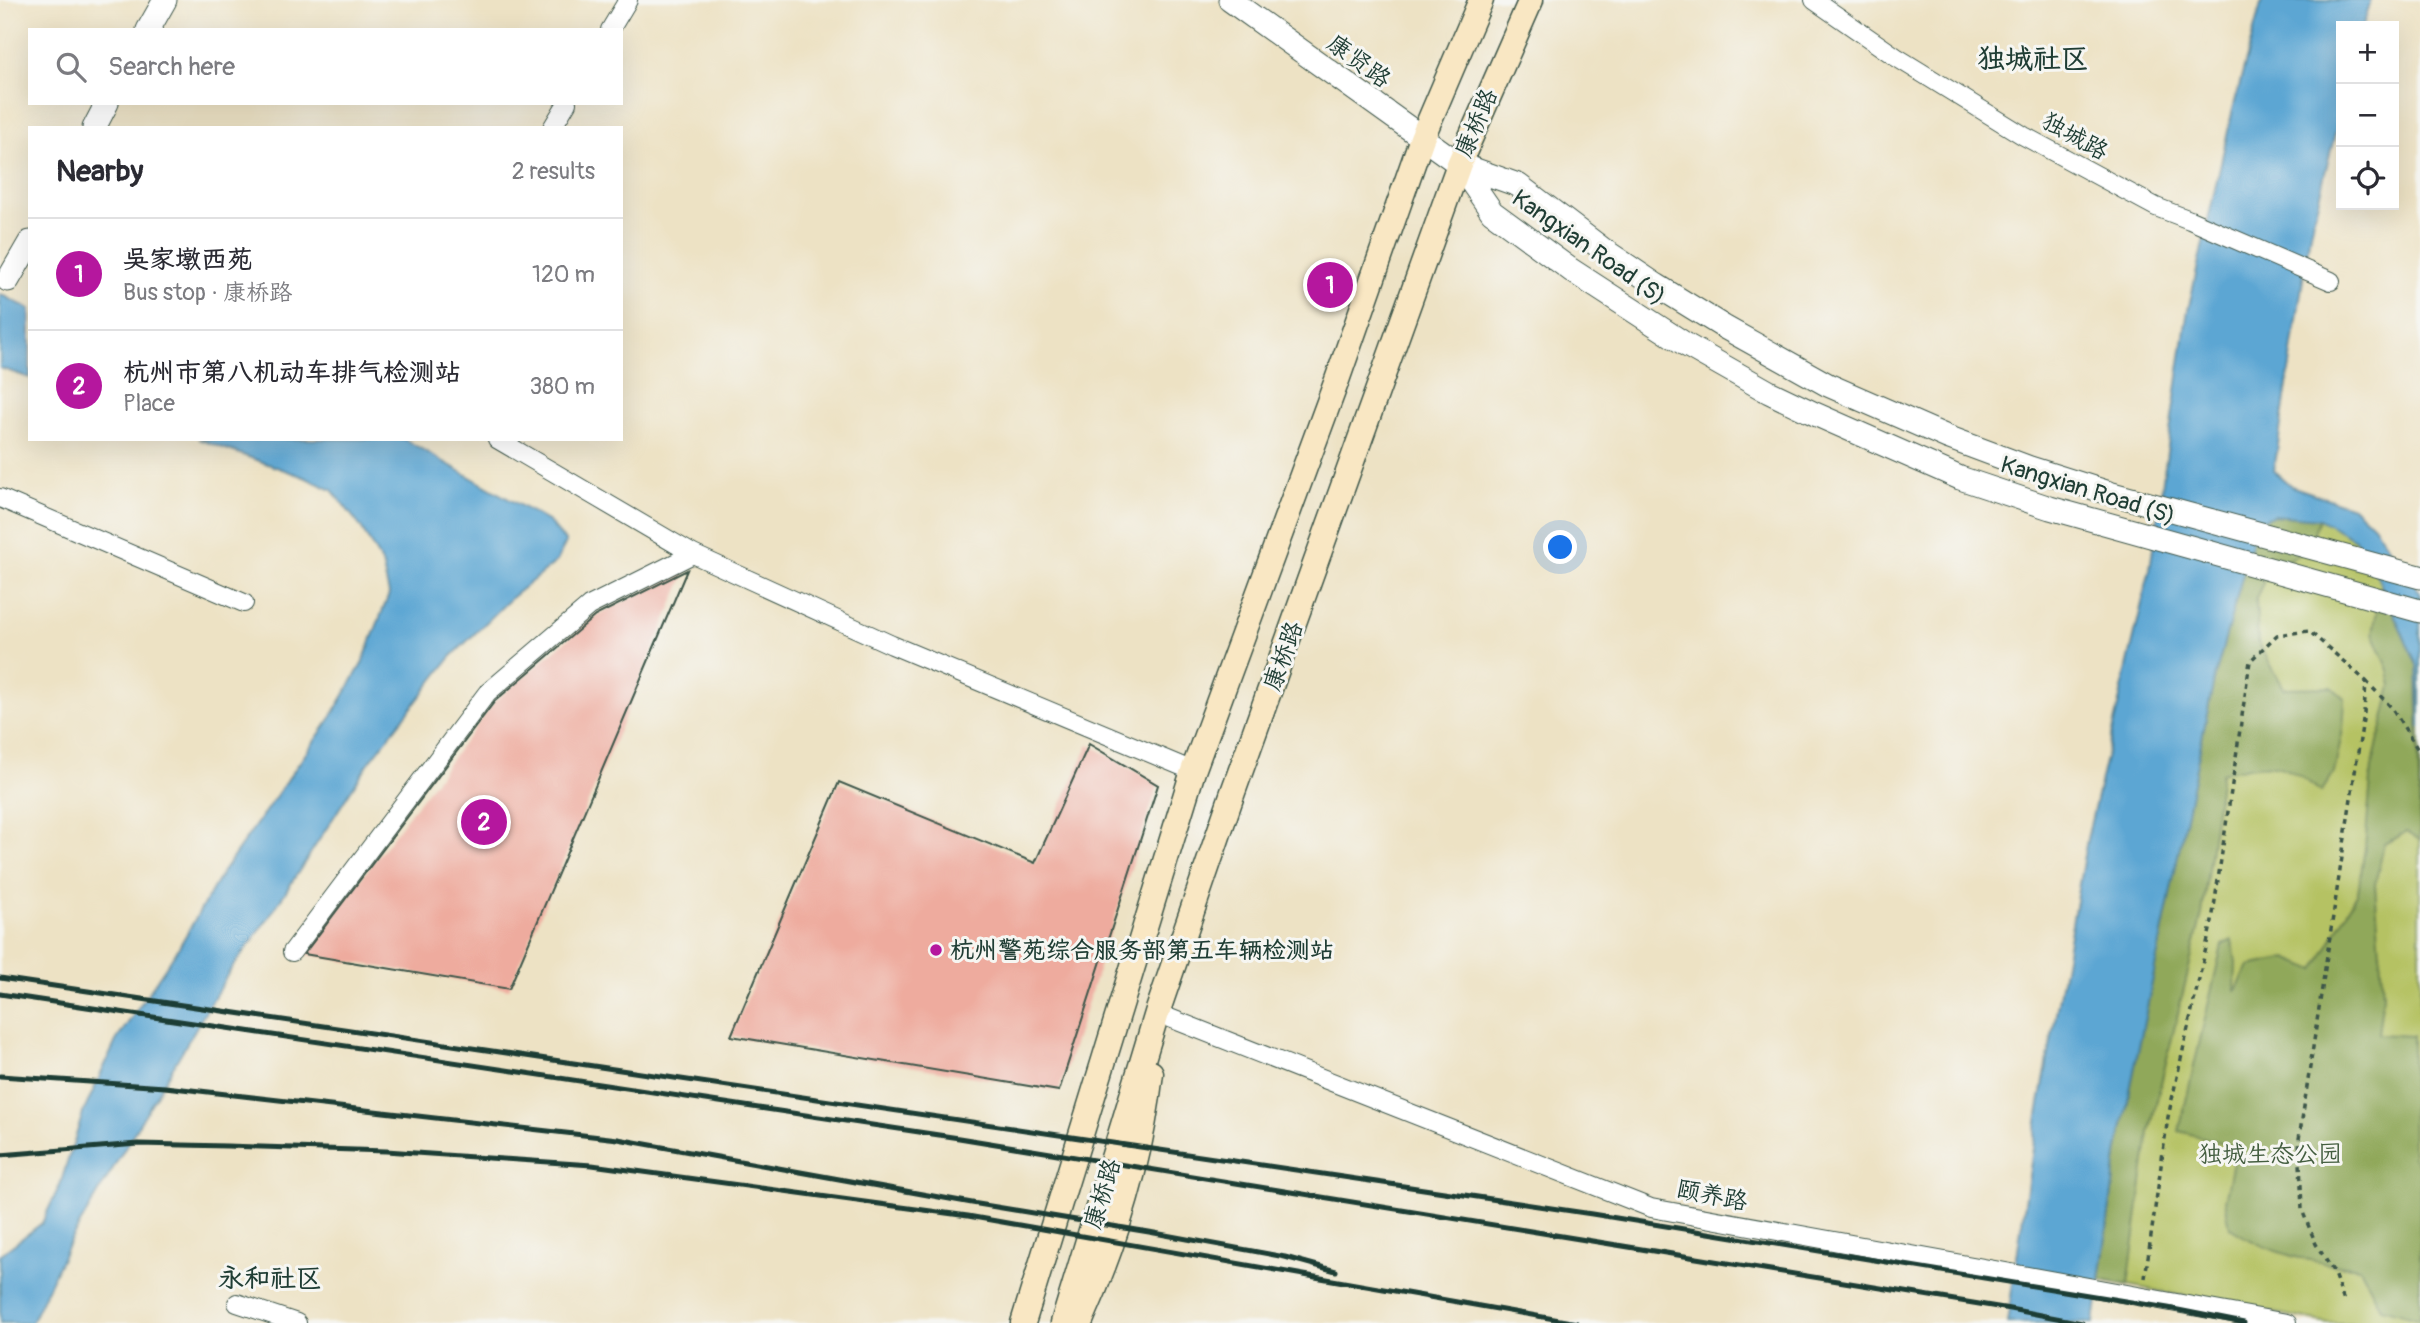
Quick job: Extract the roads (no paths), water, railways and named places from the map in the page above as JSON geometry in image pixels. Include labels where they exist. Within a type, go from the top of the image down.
[{"type":"main road","name":"康桥路","points":[[1023,1323],[1193,771],[1336,383],[1422,138],[1481,0]]},
{"type":"main road","name":"康桥路","points":[[1063,1323],[1157,1013],[1233,792],[1459,164],[1531,0]]},
{"type":"main road","points":[[1080,1323],[1103,1271],[1129,1192],[1146,1116],[1157,1013]]},
{"type":"street","points":[[149,28],[165,0]]},
{"type":"street","points":[[611,28],[628,0]]},
{"type":"street","name":"康贤路","points":[[1230,0],[1459,164]]},
{"type":"street","name":"独城路","points":[[1814,0],[1896,57],[2024,136],[2156,207],[2331,281]]},
{"type":"street","points":[[95,126],[106,105]]},
{"type":"street","points":[[553,126],[566,105]]},
{"type":"street","name":"Kangxian Road (S)","points":[[1459,164],[1518,185],[1601,248],[1656,285],[1796,369],[1875,407],[1997,457],[2109,494],[2420,577]]},
{"type":"street","name":"Kangxian Road (S)","points":[[1459,164],[1492,212],[1571,270],[1676,339],[1803,409],[1960,478],[2061,512],[2420,611]]},
{"type":"street","points":[[4,288],[28,246]]},
{"type":"street","points":[[500,441],[693,554],[892,645],[1193,771]]},
{"type":"street","points":[[0,498],[244,603]]},
{"type":"street","points":[[292,952],[487,693],[589,606],[693,554]]},
{"type":"street","name":"颐养路","points":[[1157,1013],[1651,1208],[2287,1323]]},
{"type":"street","points":[[237,1303],[297,1323]]},
{"type":"water","points":[[2262,0],[2371,0],[2365,21],[2336,21],[2336,130],[2310,233],[2274,471],[2291,486],[2355,508],[2373,525],[2420,592],[2420,728],[2417,665],[2372,565],[2355,539],[2319,519],[2274,515],[2257,522],[2214,680],[2118,1149],[2094,1323],[2007,1323],[2038,1115],[2087,839],[2150,569],[2187,315],[2232,113]]},
{"type":"water","points":[[0,294],[28,308],[28,377],[0,368]]},
{"type":"water","points":[[204,441],[407,441],[549,522],[566,542],[557,561],[512,597],[451,657],[368,764],[272,913],[229,972],[70,1241],[31,1323],[0,1323],[0,1255],[42,1223],[60,1185],[83,1113],[116,1041],[179,947],[222,873],[330,719],[362,664],[389,594],[382,563],[360,526],[332,490],[304,477]]},
{"type":"railway","points":[[0,978],[1592,1214],[2168,1308],[2244,1323]]},
{"type":"railway","points":[[0,994],[959,1138],[2010,1309],[2082,1323]]},
{"type":"railway","points":[[0,1076],[165,1087],[618,1139],[1285,1257],[1336,1271]]},
{"type":"railway","points":[[0,1155],[138,1144],[386,1151],[592,1165],[968,1216],[1577,1323]]},
{"type":"place","name":"吴家墩西苑","points":[[1330,285]]},
{"type":"place","name":"杭州市第八机动车排气检测站","points":[[484,822]]},
{"type":"place","name":"杭州警苑综合服务部第五车辆检测站","points":[[936,950]]},
{"type":"district","name":"独城社区","points":[[2033,58]]},
{"type":"district","name":"永和社区","points":[[270,1278]]},
{"type":"park label","name":"独城生态公园","points":[[2270,1154]]}]
